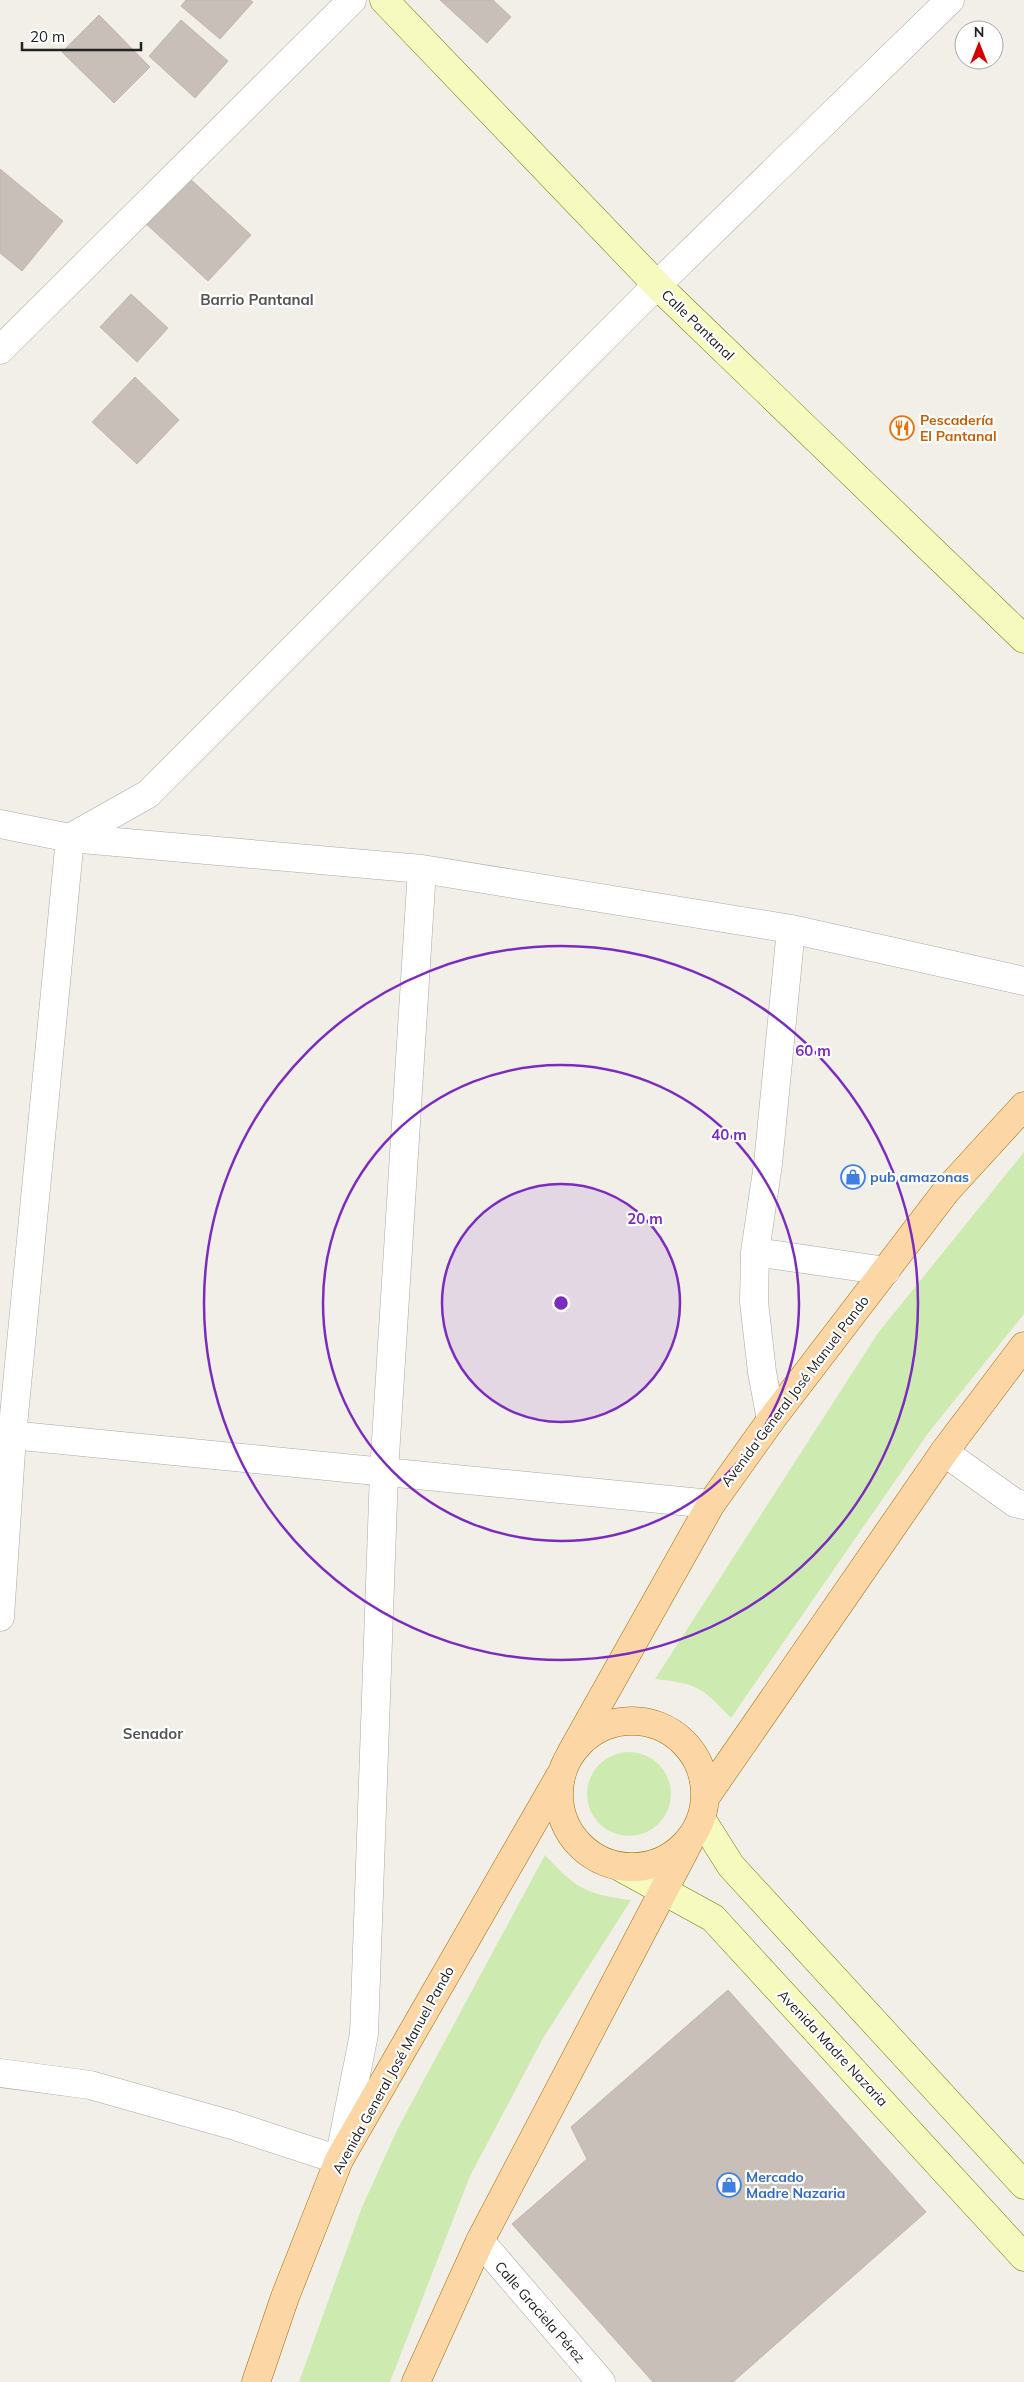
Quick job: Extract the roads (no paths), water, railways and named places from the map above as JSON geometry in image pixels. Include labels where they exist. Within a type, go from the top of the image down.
[{"type":"main road","name":"Avenida General José Manuel Pando","points":[[256,2382],[285,2297],[340,2160],[712,1504],[771,1420],[947,1190],[1024,1106]]},
{"type":"main road","points":[[416,2382],[480,2241],[700,1819],[702,1770],[690,1748],[671,1732],[650,1723],[628,1721],[606,1726],[586,1737],[566,1763],[558,1796],[563,1820],[576,1843],[596,1859],[620,1867],[645,1867],[670,1859],[700,1819],[944,1452],[1024,1346]]},
{"type":"street","points":[[0,350],[352,0]]},
{"type":"street","name":"Calle Pantanal","points":[[384,0],[657,285],[1024,639]]},
{"type":"street","points":[[70,838],[148,794],[657,285],[950,0]]},
{"type":"street","points":[[0,824],[70,838],[422,868],[791,929],[1024,980]]},
{"type":"street","points":[[0,1617],[6,1435],[70,838]]},
{"type":"street","points":[[0,2073],[90,2085],[232,2124],[340,2160],[364,2034],[384,1472],[422,868]]},
{"type":"street","points":[[771,1420],[762,1372],[754,1302],[755,1252],[768,1164],[791,929]]},
{"type":"street","points":[[755,1252],[886,1271]]},
{"type":"street","points":[[6,1435],[712,1504]]},
{"type":"street","points":[[944,1452],[1021,1507]]},
{"type":"street","points":[[700,1819],[731,1866],[1024,2185]]},
{"type":"street","name":"Avenida Madre Nazaria","points":[[620,1867],[713,1918],[1024,2257]]},
{"type":"street","name":"Calle Graciela Pérez","points":[[480,2241],[601,2382]]},
{"type":"place","name":"Pescadería El Pantanal","points":[[902,428]]},
{"type":"place","name":"pub amazonas","points":[[853,1177]]},
{"type":"place","name":"Mercado Madre Nazaria","points":[[729,2185]]},
{"type":"district","name":"Barrio Pantanal","points":[[257,300]]},
{"type":"district","name":"Senador","points":[[153,1734]]}]
